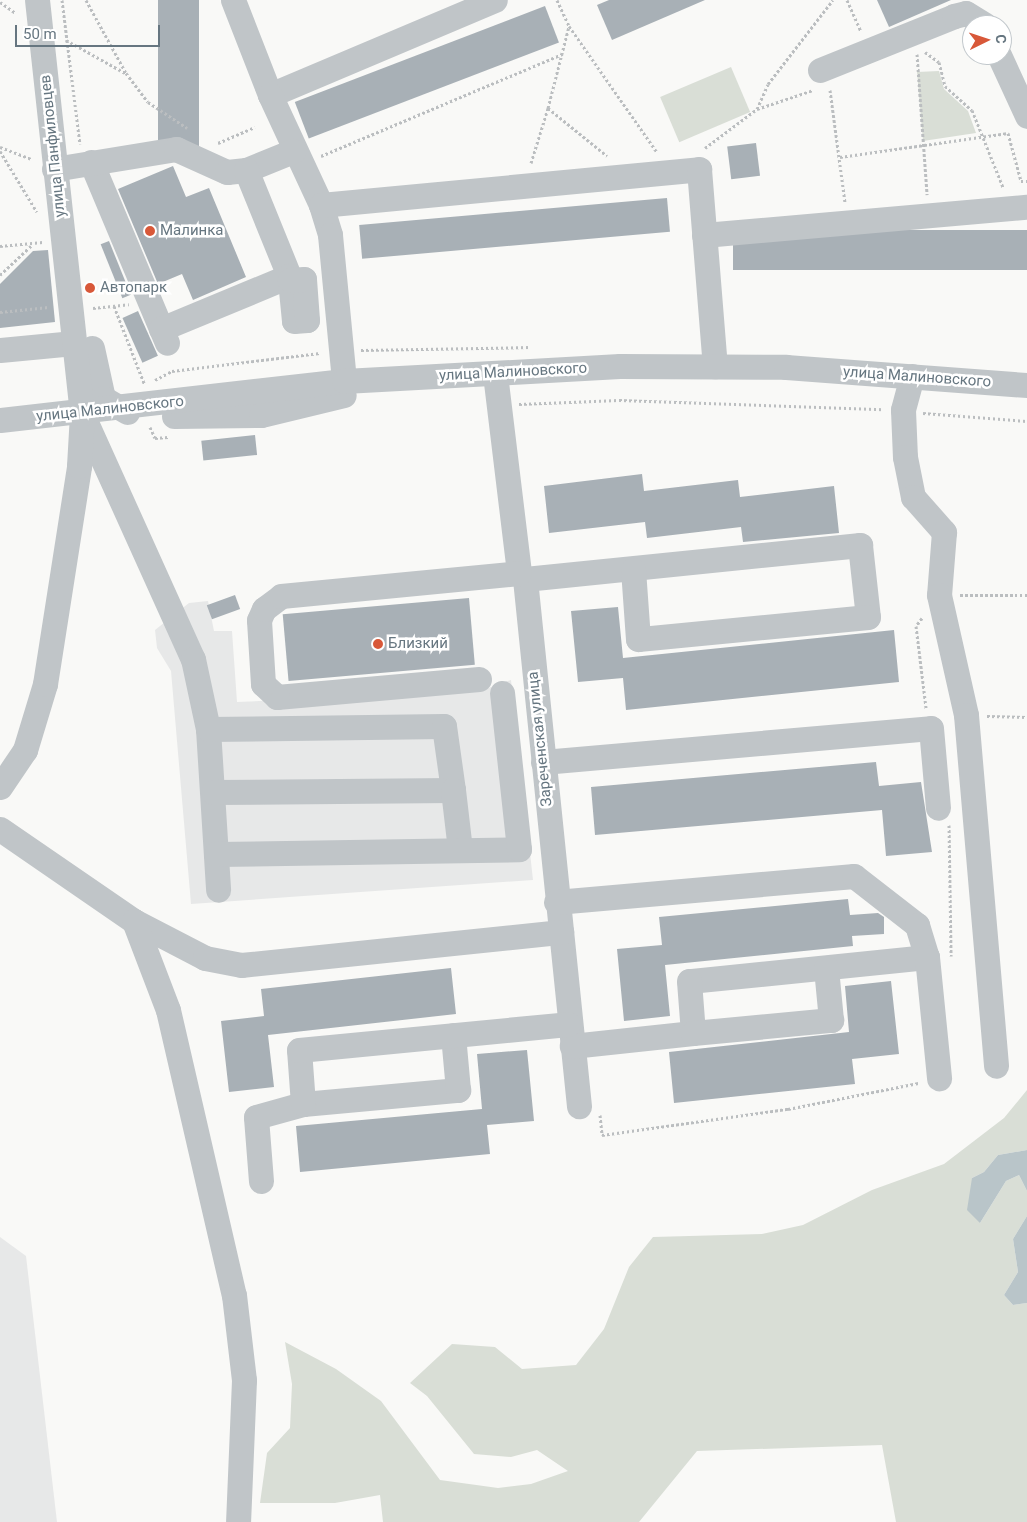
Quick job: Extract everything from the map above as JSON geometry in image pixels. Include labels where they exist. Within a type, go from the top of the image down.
[{"type":"street","name":"улица Панфиловцев","points":[[37,0],[51,134],[57,169],[64,299],[74,342]]},
{"type":"street","points":[[234,0],[295,157],[321,205],[330,235],[344,381]]},
{"type":"street","points":[[274,104],[495,0]]},
{"type":"street","points":[[825,77],[954,16],[966,13],[969,15]]},
{"type":"street","points":[[1004,65],[1027,116]]},
{"type":"street","points":[[256,166],[275,149],[274,104]]},
{"type":"street","points":[[295,157],[227,172],[176,149],[57,169],[83,276],[96,382],[104,398],[119,409],[139,416],[261,414],[420,377]]},
{"type":"street","points":[[91,162],[164,336],[290,278],[256,166]]},
{"type":"street","points":[[321,205],[699,169],[715,366]]},
{"type":"street","points":[[704,235],[1019,208]]},
{"type":"street","points":[[0,350],[74,342],[82,414],[78,475],[45,684],[25,750],[0,787]]},
{"type":"street","name":"улица Малиновского","points":[[0,420],[82,414],[344,381],[715,366],[912,376],[1027,385]]},
{"type":"street","name":"Зареченская улица","points":[[495,374],[522,576],[579,1106]]},
{"type":"street","points":[[912,376],[903,410],[913,497],[944,532],[939,595],[966,715],[996,1066]]},
{"type":"street","points":[[82,414],[193,659],[208,729],[218,890]]},
{"type":"street","points":[[478,679],[276,697],[263,684],[259,620],[264,609],[281,596],[522,576],[633,570],[860,545],[868,617],[638,639],[633,570]]},
{"type":"street","points":[[216,854],[519,849],[502,693]]},
{"type":"street","points":[[208,729],[444,726],[460,850]]},
{"type":"street","points":[[543,762],[931,728],[944,812]]},
{"type":"street","points":[[213,792],[453,790]]},
{"type":"street","points":[[0,829],[134,921],[205,958],[241,965],[561,932]]},
{"type":"street","points":[[556,902],[854,876],[916,925],[939,957],[939,1078]]},
{"type":"street","points":[[134,921],[168,1010],[234,1295],[244,1380],[238,1522]]},
{"type":"street","points":[[693,1033],[689,981],[939,957]]},
{"type":"street","points":[[303,1104],[299,1050],[453,1035],[693,1033],[831,1020],[826,968]]},
{"type":"street","points":[[261,1181],[256,1117],[303,1104],[458,1090],[453,1035]]},
{"type":"path","points":[[86,0],[126,73],[148,102],[196,132]]},
{"type":"path","points":[[557,0],[569,26],[661,158]]},
{"type":"path","points":[[702,153],[757,109],[768,84],[833,0]]},
{"type":"path","points":[[533,184],[531,163],[548,108],[569,26]]},
{"type":"path","points":[[66,40],[126,73]]},
{"type":"path","points":[[929,216],[922,145],[916,45],[938,62],[945,86],[972,110],[982,136],[1019,208]]},
{"type":"path","points":[[295,157],[336,152],[562,54]]},
{"type":"path","points":[[825,77],[840,157],[847,222]]},
{"type":"path","points":[[548,108],[617,164],[619,177]]},
{"type":"path","points":[[211,139],[218,143],[255,127]]},
{"type":"path","points":[[840,157],[1008,133],[1021,182],[1027,181]]},
{"type":"path","points":[[0,146],[57,169]]},
{"type":"path","points":[[0,151],[41,218]]},
{"type":"path","points":[[0,246],[33,243],[0,275]]},
{"type":"path","points":[[0,312],[64,299]]},
{"type":"path","points":[[93,308],[132,304]]},
{"type":"path","points":[[114,306],[146,388],[172,371]]},
{"type":"path","points":[[516,404],[619,400],[903,410],[1027,421]]},
{"type":"path","points":[[931,728],[916,626],[939,595],[1027,595]]},
{"type":"path","points":[[966,715],[1027,717]]},
{"type":"path","points":[[939,957],[944,812]]},
{"type":"path","points":[[602,1135],[842,1100],[939,1078]]},
{"type":"shaded area","points":[[731,67],[750,112],[679,142],[660,97]]},
{"type":"shaded area","points":[[939,71],[944,89],[968,111],[976,133],[923,141],[917,72]]},
{"type":"shaded area","points":[[208,601],[214,631],[232,631],[237,702],[480,691],[511,680],[533,880],[191,904],[171,671],[157,648],[155,630],[189,603]]},
{"type":"shaded area","points":[[1027,1090],[1027,1150],[998,1155],[984,1172],[972,1178],[980,1223],[1006,1181],[1019,1175],[1027,1191],[1027,1216],[1013,1239],[1018,1272],[1004,1295],[1013,1305],[1027,1303],[1027,1522],[896,1522],[882,1445],[697,1451],[639,1522],[383,1522],[380,1495],[335,1503],[260,1503],[267,1453],[290,1428],[292,1384],[285,1342],[336,1369],[381,1401],[440,1480],[498,1488],[531,1484],[568,1471],[537,1450],[511,1457],[474,1454],[427,1396],[410,1383],[452,1344],[495,1347],[522,1369],[576,1365],[604,1329],[629,1267],[653,1237],[762,1234],[803,1225],[872,1190],[944,1164],[1004,1118]]},
{"type":"shaded area","points":[[1027,1150],[1027,1191],[1019,1175],[1006,1181],[980,1223],[967,1210],[972,1178],[984,1172],[998,1155]]},
{"type":"shaded area","points":[[1027,1216],[1027,1303],[1013,1305],[1004,1295],[1018,1272],[1013,1239]]},
{"type":"shaded area","points":[[0,1237],[26,1256],[57,1522],[0,1522]]},
{"type":"building","points":[[158,0],[199,0],[199,158],[158,158]]},
{"type":"building","points":[[609,0],[705,0],[612,40],[597,5]]},
{"type":"building","points":[[877,0],[951,0],[889,27]]},
{"type":"building","points":[[545,6],[559,42],[309,138],[295,102]]},
{"type":"building","points":[[756,143],[760,176],[731,179],[727,147]]},
{"type":"building","points":[[173,166],[186,197],[209,188],[246,277],[193,300],[182,274],[158,284],[118,189]]},
{"type":"building","points":[[667,198],[670,232],[362,259],[359,225]]},
{"type":"building","points":[[733,230],[1027,230],[1027,270],[733,270]]},
{"type":"building","points":[[109,241],[131,295],[122,298],[101,244]]},
{"type":"building","points":[[48,250],[55,322],[0,328],[0,284],[33,251]]},
{"type":"building","points":[[138,311],[158,356],[142,363],[122,318]]},
{"type":"building","points":[[255,435],[257,455],[203,461],[201,441]]},
{"type":"building","points":[[642,474],[644,491],[738,480],[740,497],[834,486],[839,533],[743,542],[741,527],[647,538],[645,522],[549,533],[544,486]]},
{"type":"building","points":[[235,595],[240,609],[212,619],[207,605]]},
{"type":"building","points":[[469,598],[475,665],[289,681],[283,614]]},
{"type":"building","points":[[618,607],[623,658],[894,630],[899,682],[626,710],[623,678],[578,682],[571,611]]},
{"type":"building","points":[[876,762],[879,786],[921,782],[932,852],[886,856],[882,810],[595,835],[591,787]]},
{"type":"building","points":[[848,899],[850,915],[878,913],[884,917],[884,934],[852,936],[853,946],[665,965],[670,1016],[624,1021],[617,949],[662,945],[659,917]]},
{"type":"building","points":[[451,968],[456,1014],[268,1035],[274,1087],[229,1092],[221,1021],[264,1016],[261,989]]},
{"type":"building","points":[[891,981],[899,1054],[852,1059],[855,1084],[674,1103],[669,1052],[849,1032],[845,986]]},
{"type":"building","points":[[527,1050],[534,1121],[487,1125],[490,1154],[300,1172],[296,1126],[482,1109],[477,1054]]},
{"type":"place","name":"Малинка","points":[[150,231]]},
{"type":"place","name":"Автопарк","points":[[90,288]]},
{"type":"place","name":"Близкий","points":[[378,644]]}]
